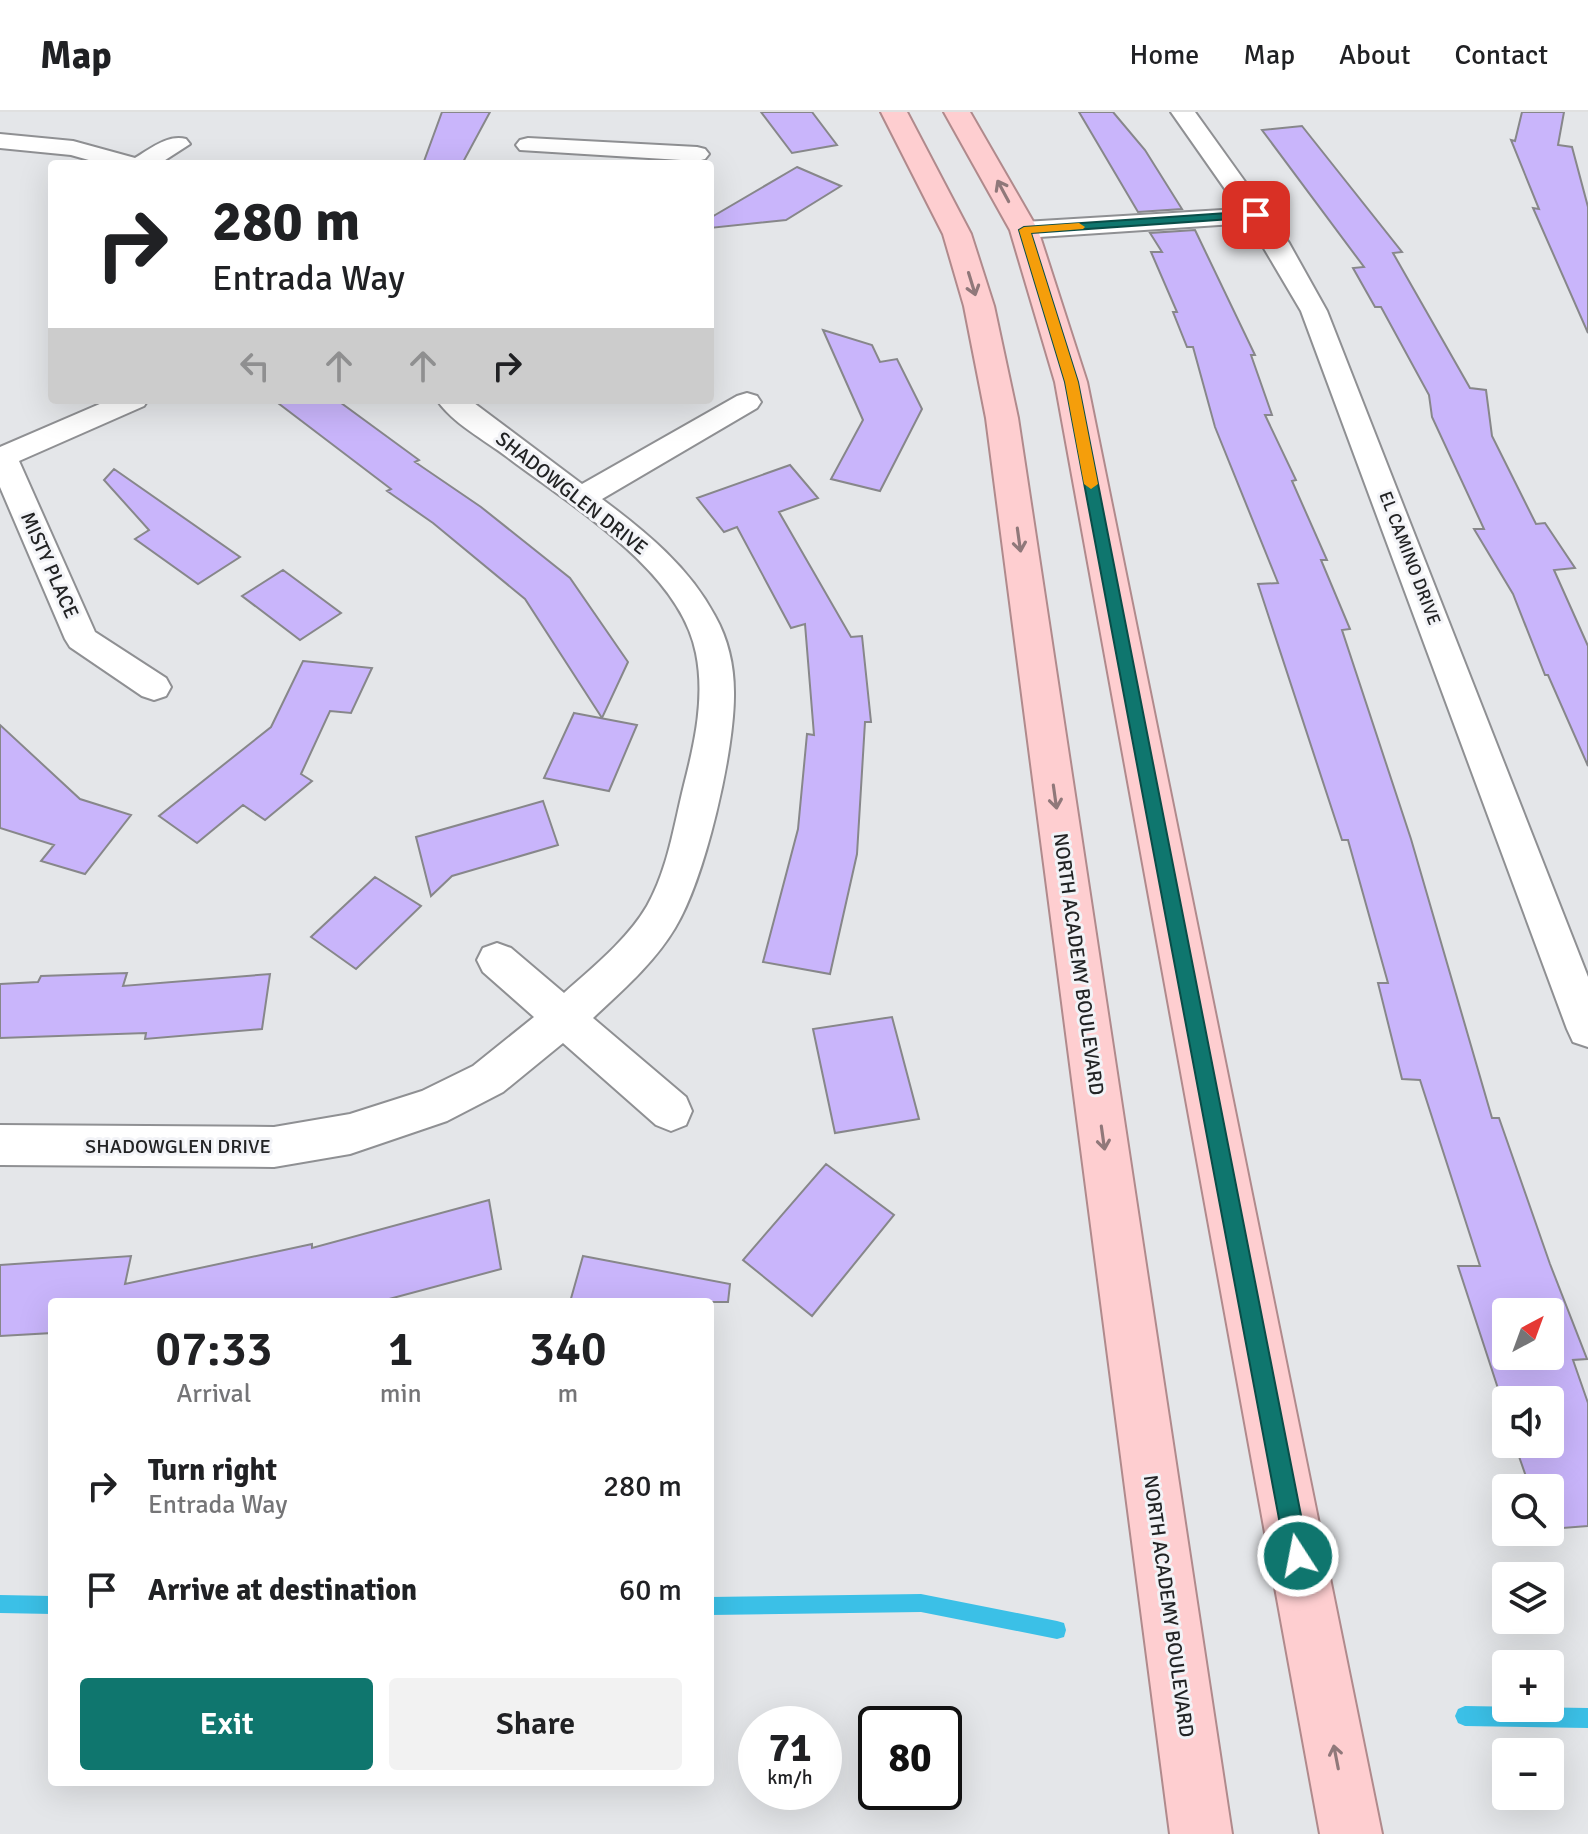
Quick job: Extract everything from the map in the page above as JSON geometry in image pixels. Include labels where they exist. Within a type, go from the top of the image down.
[{"type":"highway","name":"NORTH ACADEMY BOULEVARD","points":[[894,112],[957,234],[979,306],[1002,418],[1201,1834]]},
{"type":"highway","points":[[957,112],[1024,230],[1071,382],[1351,1834]]},
{"type":"street","name":"EL CAMINO DRIVE","points":[[1183,112],[1276,243],[1314,311],[1339,368],[1588,1029]]},
{"type":"street","points":[[0,141],[73,148],[116,160]]},
{"type":"street","points":[[148,160],[178,144]]},
{"type":"street","points":[[529,144],[697,154]]},
{"type":"street","points":[[1024,230],[1256,215]]},
{"type":"street","points":[[580,498],[747,402]]},
{"type":"street","points":[[1,457],[125,404]]},
{"type":"street","name":"SHADOWGLEN DRIVE","points":[[0,1145],[274,1147],[350,1134],[432,1107],[488,1079],[563,1019],[621,967],[661,917],[682,870],[714,735],[717,691],[713,652],[700,618],[682,587],[639,543],[456,404]]},
{"type":"street","name":"MISTY PLACE","points":[[1,457],[82,639],[154,687]]},
{"type":"street","points":[[497,960],[671,1111]]},
{"type":"building","points":[[442,112],[490,112],[464,160],[424,160]]},
{"type":"building","points":[[761,112],[812,112],[837,145],[792,153]]},
{"type":"building","points":[[1079,112],[1113,112],[1145,150],[1182,209],[1138,212]]},
{"type":"building","points":[[1522,112],[1564,112],[1558,145],[1572,147],[1588,207],[1588,333],[1533,208],[1539,209],[1511,140],[1515,141]]},
{"type":"building","points":[[1302,126],[1402,252],[1393,253],[1470,388],[1486,390],[1492,436],[1536,524],[1545,523],[1575,568],[1554,570],[1588,646],[1588,766],[1548,675],[1545,675],[1513,594],[1474,529],[1484,529],[1432,417],[1429,395],[1381,307],[1375,307],[1353,268],[1364,267],[1262,130]]},
{"type":"building","points":[[797,167],[841,186],[786,220],[714,228],[714,216]]},
{"type":"building","points":[[1195,230],[1255,355],[1251,355],[1272,415],[1265,415],[1296,480],[1292,481],[1327,560],[1321,560],[1350,629],[1342,630],[1411,839],[1492,1118],[1499,1118],[1563,1298],[1492,1298],[1492,1370],[1564,1370],[1564,1300],[1587,1359],[1573,1360],[1588,1403],[1588,1526],[1564,1528],[1564,1474],[1525,1474],[1520,1458],[1564,1458],[1564,1386],[1497,1386],[1458,1266],[1480,1266],[1420,1080],[1402,1079],[1378,983],[1388,983],[1348,840],[1342,840],[1258,584],[1278,583],[1215,427],[1193,347],[1187,347],[1173,312],[1177,312],[1151,252],[1162,252],[1150,233]]},
{"type":"building","points":[[823,330],[872,345],[880,362],[897,359],[922,409],[880,491],[831,479],[863,420]]},
{"type":"building","points":[[279,404],[342,404],[570,578],[628,662],[602,718],[525,599],[433,523],[387,491],[391,489]]},
{"type":"building","points":[[790,465],[818,498],[779,512],[851,637],[862,636],[871,722],[865,722],[857,854],[830,974],[763,962],[798,829],[807,734],[814,735],[805,624],[791,628],[737,527],[724,532],[697,498]]},
{"type":"building","points":[[114,469],[240,557],[198,584],[135,539],[149,530],[104,480]]},
{"type":"building","points":[[283,570],[341,613],[300,640],[242,596]]},
{"type":"building","points":[[303,661],[372,668],[351,713],[330,711],[301,774],[312,781],[265,820],[243,805],[197,843],[159,816],[271,727]]},
{"type":"building","points":[[574,713],[637,725],[609,791],[544,778]]},
{"type":"building","points":[[0,725],[80,799],[131,815],[85,874],[41,861],[54,845],[0,828]]},
{"type":"building","points":[[543,801],[558,845],[452,876],[431,896],[416,837]]},
{"type":"building","points":[[375,877],[421,906],[356,969],[311,937]]},
{"type":"building","points":[[127,973],[123,986],[270,974],[262,1029],[145,1039],[146,1033],[0,1038],[0,984],[38,982],[41,976]]},
{"type":"building","points":[[892,1017],[919,1119],[835,1133],[813,1029]]},
{"type":"building","points":[[826,1164],[894,1215],[812,1316],[743,1260]]},
{"type":"building","points":[[489,1200],[501,1269],[393,1298],[48,1298],[48,1333],[0,1336],[0,1265],[131,1256],[125,1284],[312,1244],[312,1248]]},
{"type":"building","points":[[583,1256],[730,1284],[728,1302],[714,1302],[714,1298],[571,1298]]},
{"type":"waterway","points":[[714,1606],[921,1603],[1057,1630]]},
{"type":"waterway","points":[[0,1604],[48,1605]]},
{"type":"waterway","points":[[1465,1716],[1588,1718]]},
{"type":"slow traffic","points":[[1079,227],[1024,230],[1048,299],[1071,382],[1091,484]]},
{"type":"route","points":[[1256,215],[1024,230],[1048,299],[1071,382],[1298,1556]]}]
